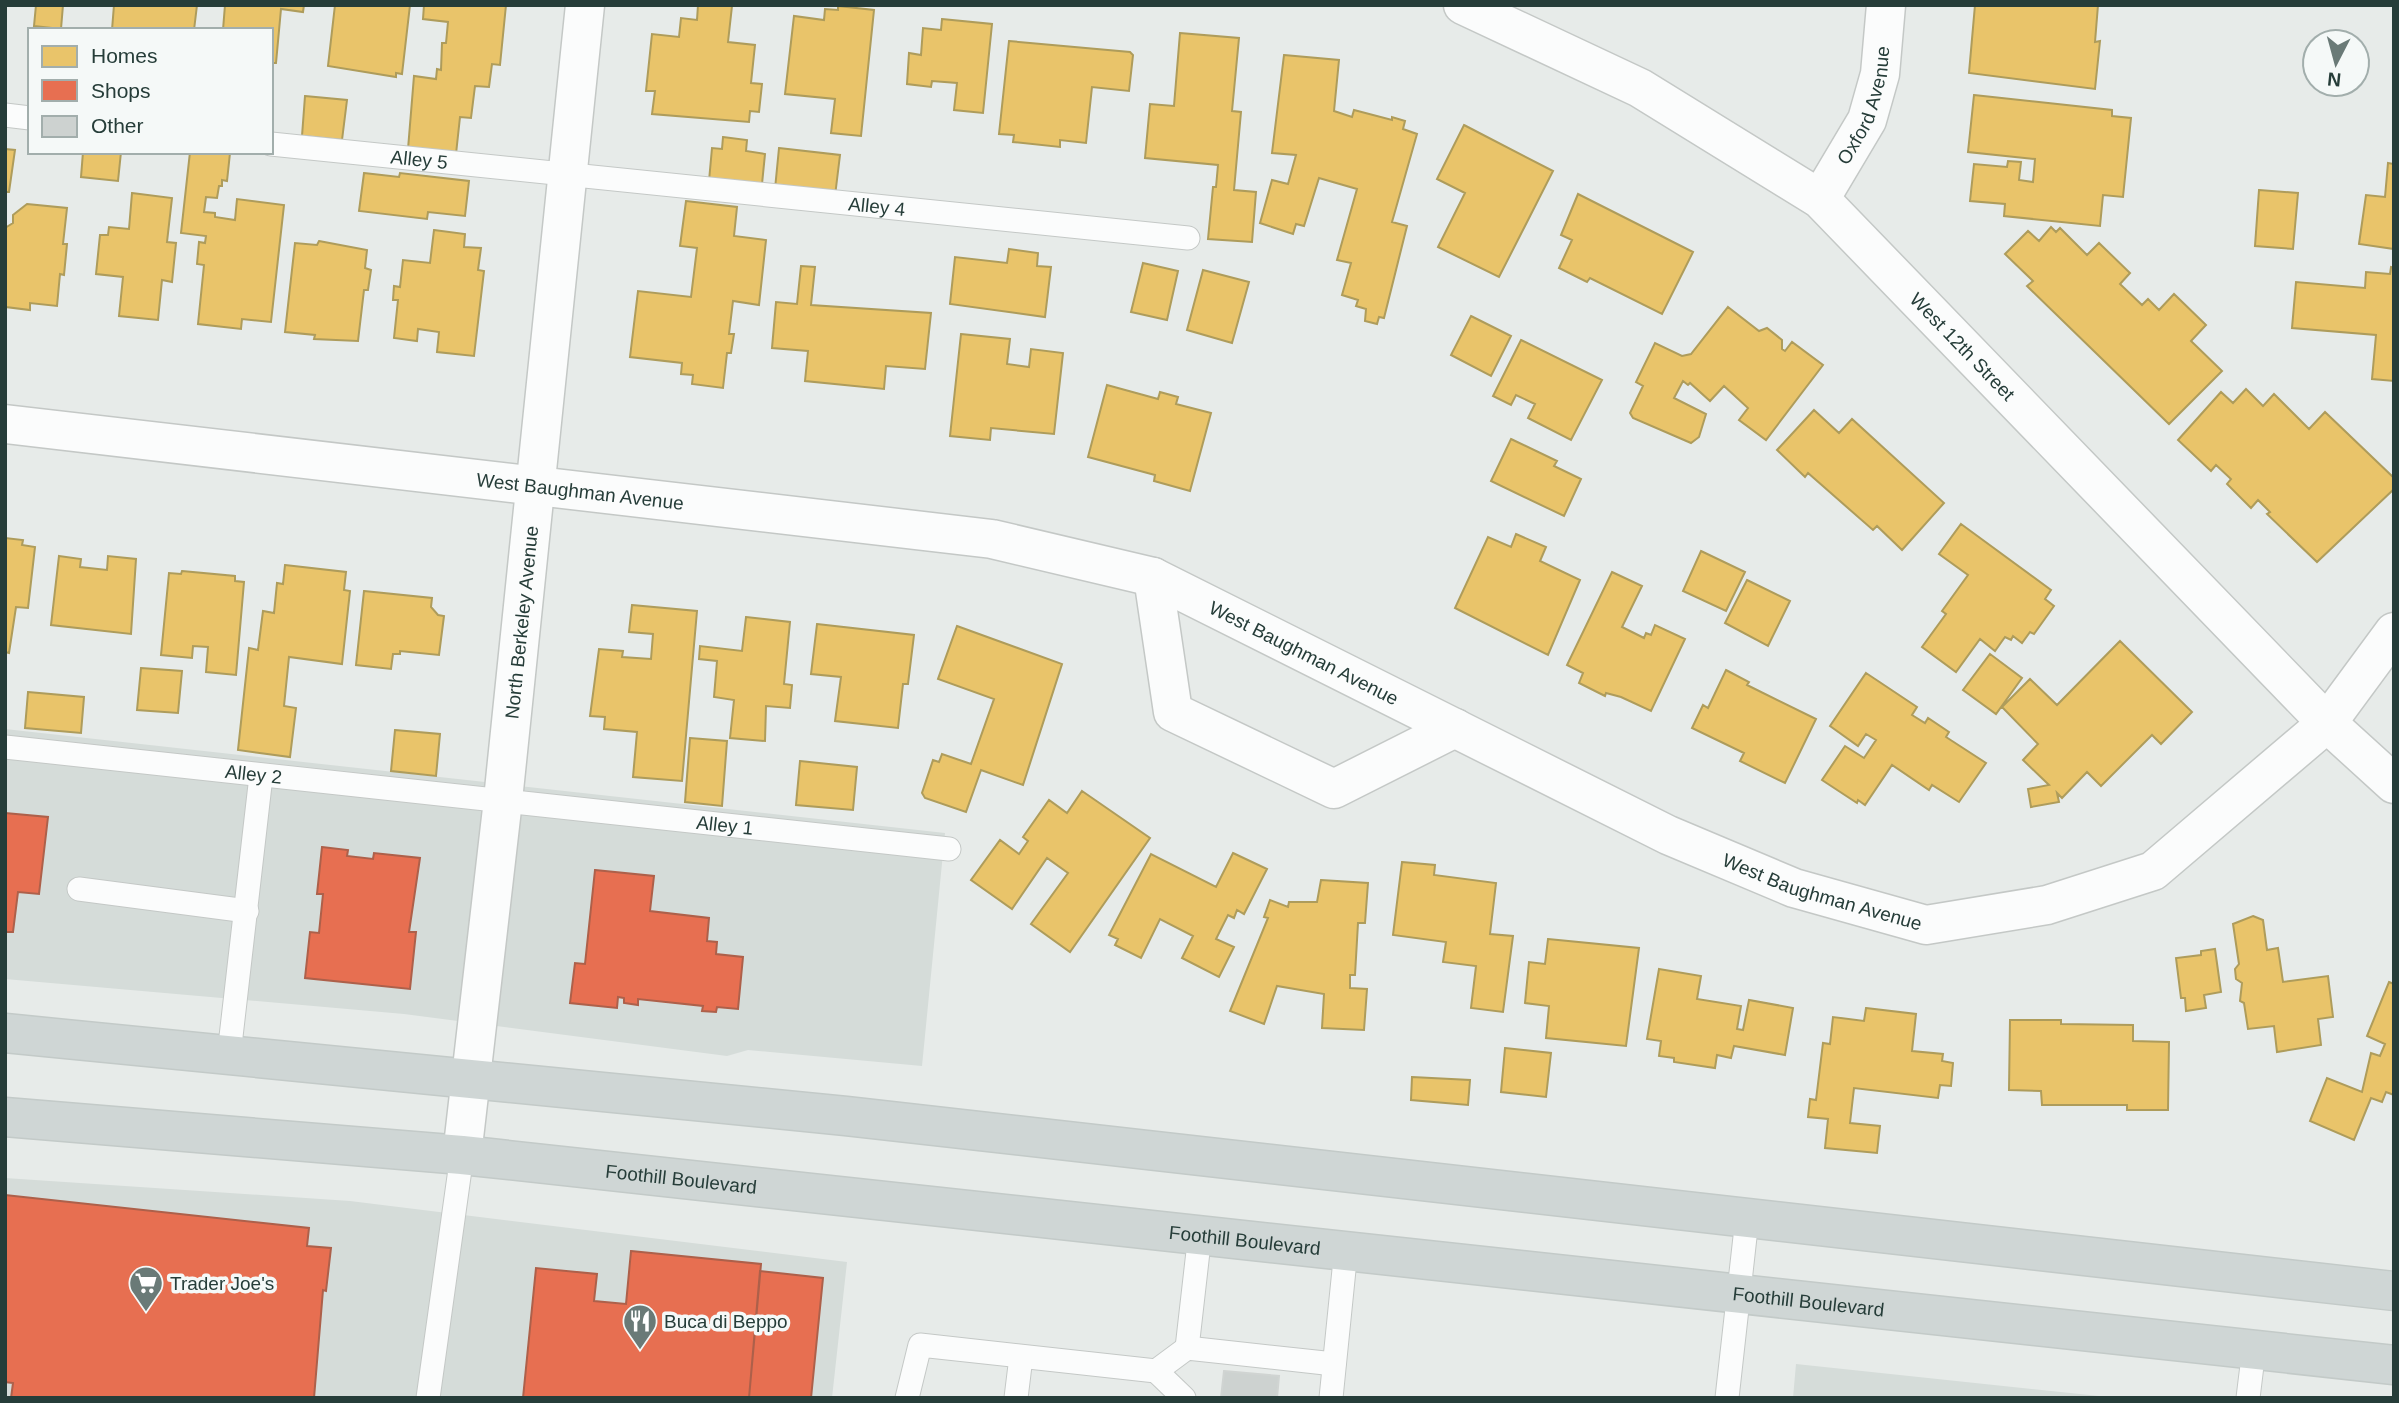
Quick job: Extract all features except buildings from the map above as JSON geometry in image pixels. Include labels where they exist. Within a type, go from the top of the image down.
[{"type":"main road","points":[[5,1033],[846,1116],[2394,1291]]},
{"type":"main road","name":"Foothill Boulevard","points":[[5,1117],[94,1122],[462,1155],[2394,1364]]},
{"type":"street","name":"North Berkeley Avenue","points":[[462,1155],[503,800],[565,176],[585,5]]},
{"type":"street","name":"West 12th Street","points":[[1463,5],[1640,88],[1820,199],[2326,723],[2394,784]]},
{"type":"street","name":"Oxford Avenue","points":[[1820,199],[1867,120],[1880,74],[1886,5]]},
{"type":"street","name":"West Baughman Avenue","points":[[5,424],[992,538],[1153,577],[1668,835],[1781,883],[1926,925],[2047,905],[2153,871],[2326,723],[2394,632]]},
{"type":"street","points":[[1153,577],[1173,712],[1334,789],[1455,728]]},
{"type":"lane","points":[[5,115],[28,118]]},
{"type":"lane","name":"Alley 5","points":[[273,144],[565,176]]},
{"type":"lane","name":"Alley 4","points":[[565,176],[1188,238]]},
{"type":"lane","name":"Alley 2","points":[[5,747],[503,800]]},
{"type":"lane","points":[[229,1054],[261,776]]},
{"type":"lane","name":"Alley 1","points":[[503,800],[949,849]]},
{"type":"lane","points":[[79,889],[247,911]]},
{"type":"lane","points":[[428,1398],[462,1155]]},
{"type":"lane","points":[[1727,1398],[1741,1293],[1747,1219]]},
{"type":"lane","points":[[1187,1348],[1200,1234]]},
{"type":"lane","points":[[1331,1398],[1346,1250]]},
{"type":"lane","points":[[907,1398],[920,1345],[1156,1371],[1184,1398]]},
{"type":"lane","points":[[1156,1371],[1187,1348],[1334,1364]]},
{"type":"lane","points":[[2248,1398],[2254,1349]]},
{"type":"lane","points":[[1016,1398],[1021,1357]]},
{"type":"shaded area","points":[[5,729],[945,833],[922,1066],[748,1050],[727,1056],[404,1014],[5,979]]},
{"type":"shaded area","points":[[5,1178],[350,1201],[847,1262],[832,1398],[5,1398]]},
{"type":"shaded area","points":[[1796,1364],[2118,1398],[1793,1398]]},
{"type":"place","name":"Trader Joe's","points":[[146,1313]]},
{"type":"place","name":"Buca di Beppo","points":[[640,1351]]}]
